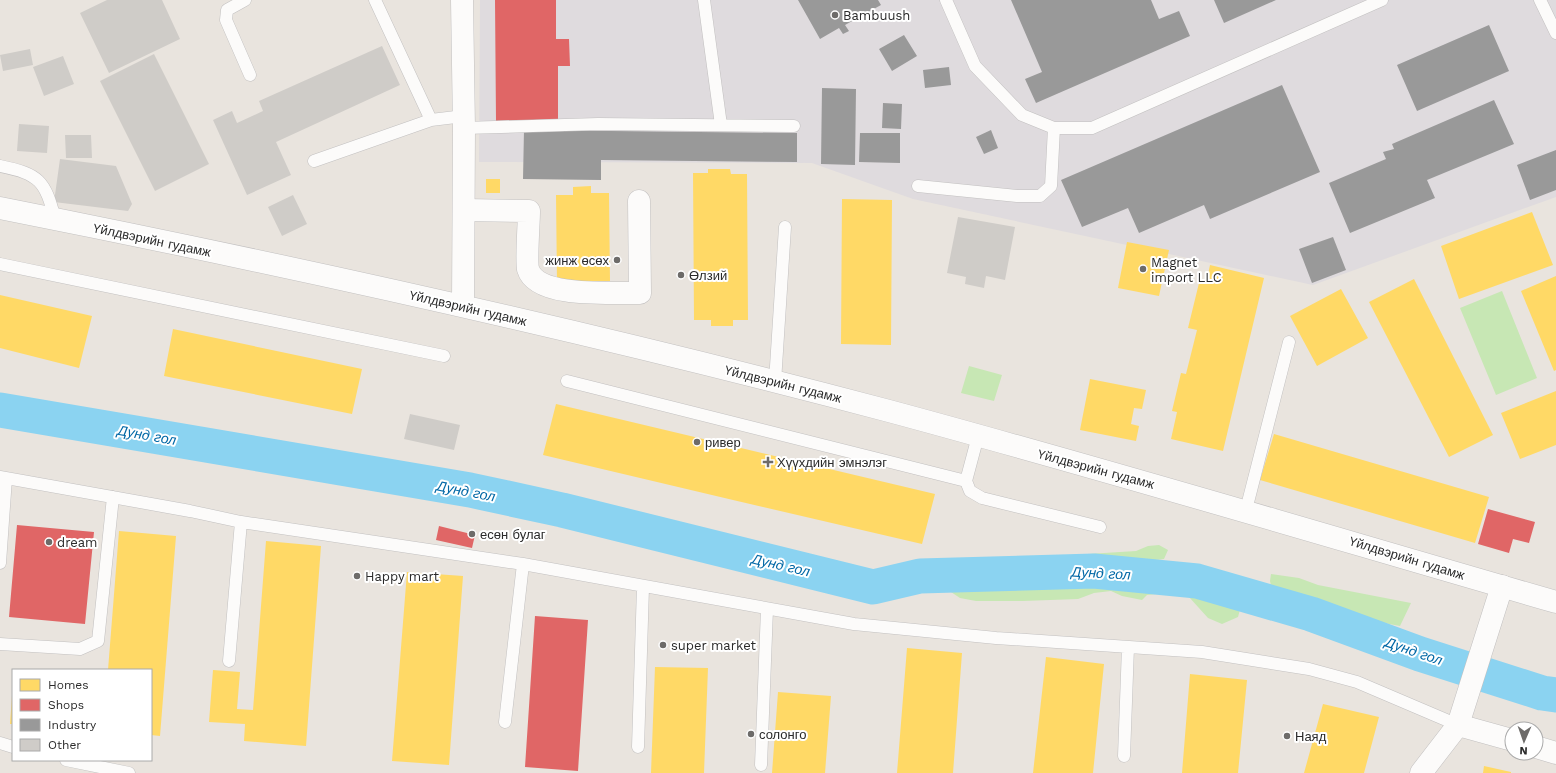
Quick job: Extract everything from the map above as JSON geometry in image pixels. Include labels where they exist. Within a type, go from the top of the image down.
[{"type":"main road","points":[[462,0],[464,122],[463,306]]},
{"type":"main road","points":[[464,210],[529,211],[528,269],[537,283],[561,291],[640,293],[639,201]]},
{"type":"main road","name":"Yйлдвэрийн гудамж","points":[[0,208],[463,306],[775,382],[1246,510],[1556,602]]},
{"type":"main road","points":[[1421,773],[1462,716],[1502,586]]},
{"type":"main road","points":[[1462,716],[1504,736]]},
{"type":"main road","points":[[1544,749],[1556,753]]},
{"type":"lane","points":[[245,0],[227,10],[226,20],[250,75]]},
{"type":"lane","points":[[375,0],[431,120]]},
{"type":"lane","points":[[704,0],[720,125]]},
{"type":"lane","points":[[946,0],[975,66],[1022,115],[1054,128],[1092,128],[1382,0]]},
{"type":"lane","points":[[1540,0],[1556,33]]},
{"type":"lane","points":[[314,161],[431,120],[464,122],[794,126]]},
{"type":"lane","points":[[918,186],[1017,196],[1040,196],[1051,186],[1054,128]]},
{"type":"lane","points":[[0,166],[36,176],[49,196],[55,219]]},
{"type":"lane","points":[[775,382],[786,227]]},
{"type":"lane","points":[[0,264],[444,356]]},
{"type":"lane","points":[[1246,510],[1289,342]]},
{"type":"lane","points":[[566,381],[966,481]]},
{"type":"lane","points":[[978,436],[966,481],[970,491],[982,498],[1100,527]]},
{"type":"lane","points":[[0,563],[3,478],[190,511],[241,522],[523,564],[643,587],[854,624],[996,638],[1202,652],[1309,669],[1357,682],[1462,716]]},
{"type":"lane","points":[[0,644],[80,649],[98,641],[113,497]]},
{"type":"lane","points":[[229,661],[241,522]]},
{"type":"lane","points":[[505,722],[523,564]]},
{"type":"lane","points":[[638,748],[643,587]]},
{"type":"lane","points":[[760,764],[767,609]]},
{"type":"lane","points":[[1124,756],[1128,647]]},
{"type":"lane","points":[[0,743],[12,747]]},
{"type":"lane","points":[[71,761],[130,773]]},
{"type":"shaded area","points":[[480,0],[1556,0],[1556,197],[1313,285],[913,199],[812,163],[479,162]]},
{"type":"green space","points":[[1502,291],[1537,378],[1496,395],[1460,308]]},
{"type":"green space","points":[[969,366],[1002,375],[994,401],[961,393]]},
{"type":"green space","points":[[1159,545],[1168,550],[1164,559],[1104,566],[973,568],[1009,559],[1136,551],[1148,546]]},
{"type":"green space","points":[[1271,574],[1299,578],[1318,585],[1411,603],[1400,626],[1303,608],[1274,598],[1270,581]]},
{"type":"green space","points":[[1063,577],[1155,580],[1164,583],[1156,594],[1147,595],[1142,600],[1122,596],[1111,591],[1094,593],[1078,599],[976,601],[960,598],[948,590],[952,582],[1003,582],[1021,578]]},
{"type":"green space","points":[[1189,590],[1217,593],[1230,598],[1241,606],[1238,617],[1222,624],[1208,618],[1189,597]]},
{"type":"building: Homes","points":[[708,169],[730,169],[731,174],[747,174],[748,320],[733,320],[733,326],[711,326],[711,320],[694,320],[693,173],[708,173]]},
{"type":"building: Homes","points":[[486,179],[500,179],[500,193],[486,193]]},
{"type":"building: Homes","points":[[591,186],[591,193],[609,193],[610,281],[594,281],[594,289],[557,282],[556,195],[573,195],[573,187]]},
{"type":"building: Homes","points":[[842,199],[892,200],[891,345],[841,344]]},
{"type":"building: Homes","points":[[1532,212],[1553,265],[1459,299],[1441,246]]},
{"type":"building: Homes","name":"Magnet import LLC","points":[[1127,242],[1169,250],[1159,296],[1118,288]]},
{"type":"building: Homes","points":[[1210,265],[1264,278],[1223,451],[1171,439],[1177,412],[1172,411],[1181,373],[1186,374],[1197,330],[1188,328],[1199,283],[1206,284]]},
{"type":"building: Homes","points":[[1556,276],[1556,370],[1554,371],[1521,291]]},
{"type":"building: Homes","points":[[1414,279],[1493,435],[1449,457],[1369,302]]},
{"type":"building: Homes","points":[[1341,289],[1368,338],[1317,366],[1290,316]]},
{"type":"building: Homes","points":[[0,295],[92,316],[79,368],[0,348]]},
{"type":"building: Homes","points":[[173,329],[362,369],[352,414],[164,376]]},
{"type":"building: Homes","points":[[1090,379],[1146,390],[1142,409],[1134,408],[1131,424],[1139,426],[1136,441],[1080,430]]},
{"type":"building: Homes","points":[[1556,391],[1556,445],[1520,459],[1501,413]]},
{"type":"building: Homes","points":[[556,404],[935,494],[922,544],[543,455]]},
{"type":"building: Homes","points":[[1274,434],[1489,497],[1475,543],[1260,480]]},
{"type":"building: Homes","points":[[119,531],[176,536],[160,736],[152,735],[152,669],[108,669]]},
{"type":"building: Homes","points":[[266,541],[321,546],[306,746],[244,741],[245,724],[209,722],[213,670],[240,672],[237,709],[253,710]]},
{"type":"building: Homes","points":[[407,572],[463,576],[449,765],[392,761]]},
{"type":"building: Homes","points":[[907,648],[962,653],[953,773],[897,773]]},
{"type":"building: Homes","points":[[1046,657],[1104,664],[1093,773],[1033,773]]},
{"type":"building: Homes","points":[[655,667],[708,668],[704,773],[651,773]]},
{"type":"building: Homes","points":[[1190,674],[1247,680],[1238,773],[1182,773]]},
{"type":"building: Homes","points":[[778,692],[831,696],[825,773],[772,773]]},
{"type":"building: Homes","points":[[12,696],[12,724],[10,724]]},
{"type":"building: Homes","points":[[1323,704],[1379,717],[1364,773],[1304,773]]},
{"type":"building: Homes","points":[[1484,766],[1511,772],[1511,773],[1483,773]]},
{"type":"building: Shops","points":[[495,0],[556,0],[556,39],[569,39],[570,66],[558,66],[558,120],[496,121]]},
{"type":"building: Shops","points":[[1488,509],[1535,522],[1529,543],[1513,539],[1509,553],[1478,544]]},
{"type":"building: Shops","points":[[17,525],[94,532],[85,624],[9,617]]},
{"type":"building: Shops","points":[[439,526],[475,535],[472,548],[436,540]]},
{"type":"building: Shops","points":[[535,616],[588,620],[578,771],[525,767]]},
{"type":"building: Industry","name":"Bambuush","points":[[798,0],[878,0],[881,5],[845,25],[849,31],[843,34],[839,28],[820,39]]},
{"type":"building: Industry","points":[[1011,0],[1151,0],[1159,19],[1179,11],[1190,36],[1036,103],[1025,79],[1042,72]]},
{"type":"building: Industry","points":[[1214,0],[1276,0],[1224,23]]},
{"type":"building: Industry","points":[[1489,25],[1509,71],[1417,111],[1397,65]]},
{"type":"building: Industry","points":[[904,35],[917,56],[892,71],[879,49]]},
{"type":"building: Industry","points":[[949,67],[951,85],[925,88],[923,70]]},
{"type":"building: Industry","points":[[1282,85],[1320,172],[1210,219],[1204,205],[1139,233],[1128,208],[1082,227],[1061,180]]},
{"type":"building: Industry","points":[[822,88],[856,89],[855,165],[821,164]]},
{"type":"building: Industry","points":[[1494,100],[1514,144],[1427,180],[1435,198],[1350,233],[1329,183],[1386,159],[1383,152],[1394,149],[1392,144]]},
{"type":"building: Industry","points":[[883,103],[902,104],[901,129],[882,128]]},
{"type":"building: Industry","points":[[524,130],[797,133],[797,162],[601,160],[601,180],[523,179]]},
{"type":"building: Industry","points":[[991,130],[998,148],[984,154],[976,137]]},
{"type":"building: Industry","points":[[860,133],[900,133],[900,163],[859,162]]},
{"type":"building: Industry","points":[[1556,150],[1556,190],[1530,200],[1517,165]]},
{"type":"building: Industry","points":[[1333,237],[1346,270],[1312,283],[1299,249]]},
{"type":"building: Other","points":[[107,0],[162,0],[180,39],[109,73],[80,13]]},
{"type":"building: Other","points":[[382,46],[400,85],[276,142],[291,175],[247,195],[213,120],[232,111],[237,123],[263,111],[259,101]]},
{"type":"building: Other","points":[[30,49],[33,65],[3,71],[0,55]]},
{"type":"building: Other","points":[[154,54],[209,164],[155,191],[100,81]]},
{"type":"building: Other","points":[[63,56],[74,84],[44,96],[33,67]]},
{"type":"building: Other","points":[[19,124],[49,126],[47,153],[17,151]]},
{"type":"building: Other","points":[[65,135],[91,135],[92,158],[66,158]]},
{"type":"building: Other","points":[[60,159],[116,166],[132,204],[128,211],[54,202]]},
{"type":"building: Other","points":[[293,195],[307,224],[282,236],[268,207]]},
{"type":"building: Other","points":[[958,217],[1015,227],[1005,280],[986,276],[984,288],[965,284],[966,277],[947,273]]},
{"type":"building: Other","points":[[410,414],[460,425],[454,450],[404,439]]},
{"type":"waterway","name":"Дунд гол","points":[[0,410],[470,490],[562,510],[873,587],[920,576],[1094,571],[1197,581],[1311,614],[1420,654],[1542,693],[1556,695]]},
{"type":"place","name":"Bambuush","points":[[835,15]]},
{"type":"place","name":"жинж өсөх","points":[[617,260]]},
{"type":"place","name":"Magnet import LLC","points":[[1143,269]]},
{"type":"place","name":"Өлзий","points":[[681,275]]},
{"type":"place","name":"ривер","points":[[697,442]]},
{"type":"place","name":"Хүүхдийн эмнэлэг","points":[[768,462]]},
{"type":"place","name":"есөн булаг","points":[[472,534]]},
{"type":"place","name":"dream","points":[[49,542]]},
{"type":"place","name":"Happy mart","points":[[357,576]]},
{"type":"place","name":"super market","points":[[663,645]]},
{"type":"place","name":"солонго","points":[[751,734]]},
{"type":"place","name":"Наяд","points":[[1287,736]]}]
